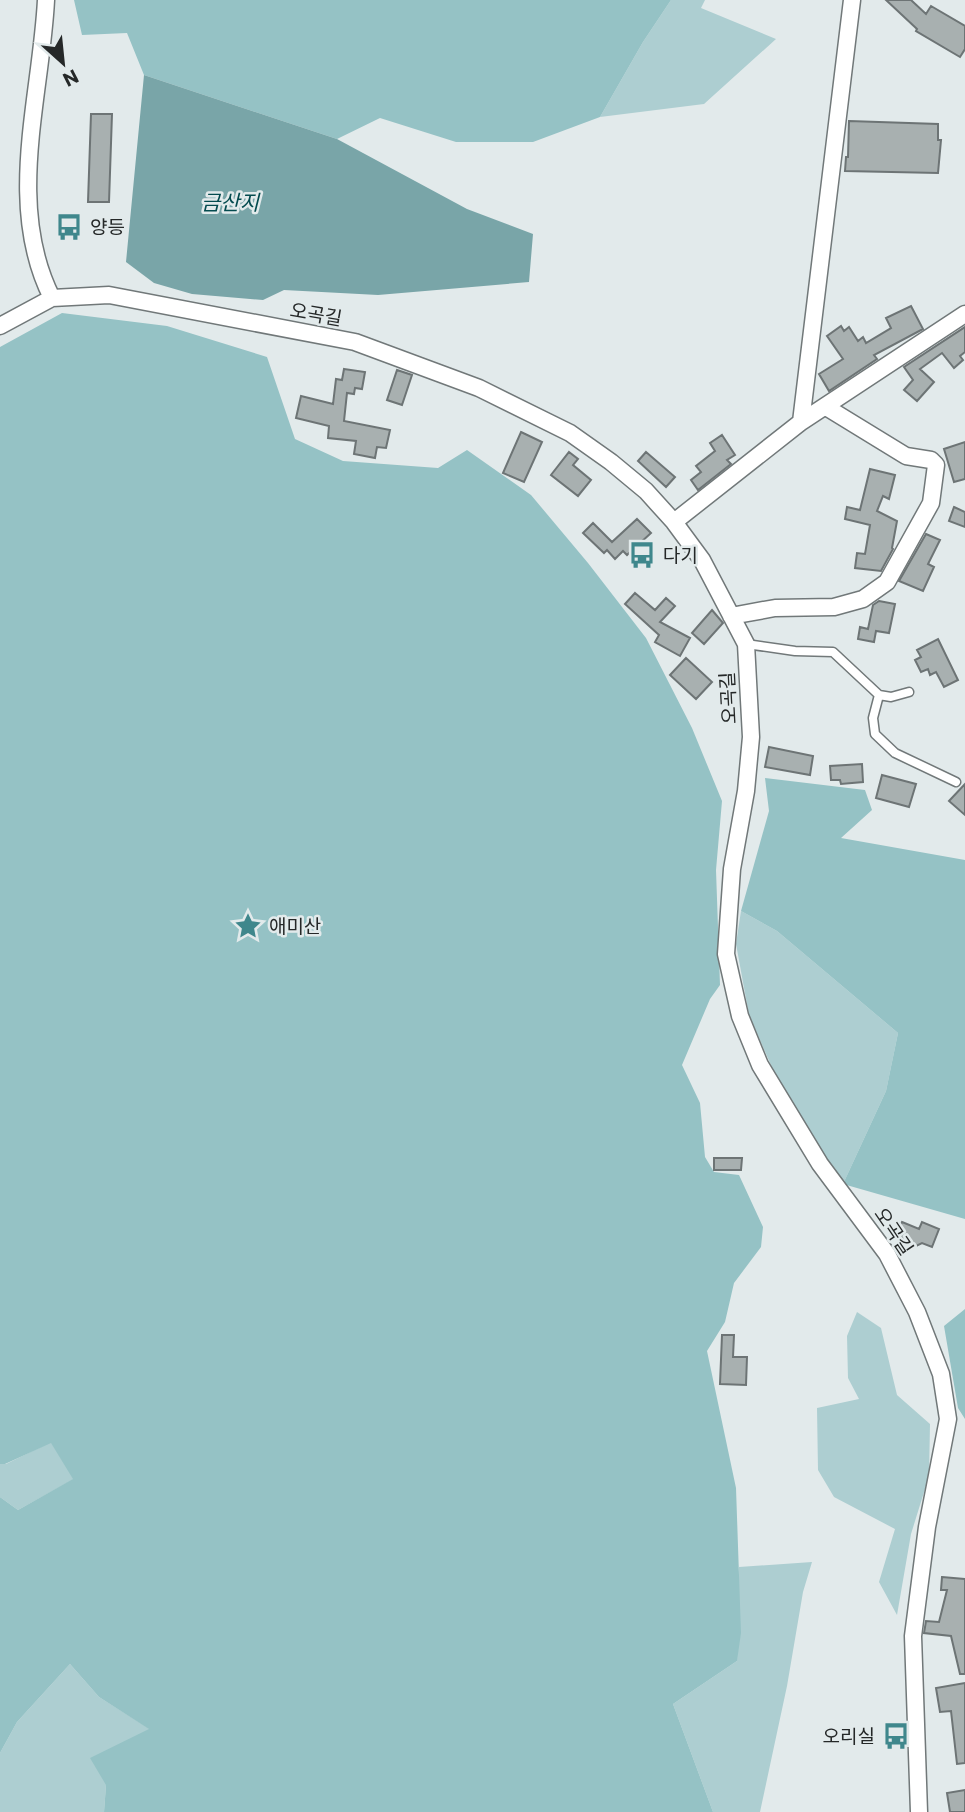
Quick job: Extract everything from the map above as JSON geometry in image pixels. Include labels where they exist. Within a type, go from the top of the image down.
[{"type":"street","points":[[0,326],[52,298],[41,276],[27,201],[46,0]]},
{"type":"street","points":[[801,422],[852,0]]},
{"type":"street","name":"오곡길","points":[[52,298],[109,295],[355,342],[479,388],[570,433],[646,491],[702,559],[746,644],[751,737],[746,791],[732,869],[726,954],[740,1016],[761,1065],[820,1164],[887,1254],[918,1312],[943,1385],[948,1419],[927,1527],[913,1636],[919,1812]]},
{"type":"street","points":[[674,522],[801,422],[965,314]]},
{"type":"street","points":[[731,616],[775,608],[834,607],[863,599],[887,582],[912,542],[931,503],[936,465],[931,460],[906,456],[826,407]]},
{"type":"lane","points":[[746,644],[795,651],[833,652],[879,695],[891,697],[909,692]]},
{"type":"lane","points":[[879,695],[873,718],[874,734],[895,753],[956,782]]},
{"type":"shaded area","points":[[74,0],[671,0],[643,42],[600,117],[533,142],[456,142],[380,118],[337,139],[144,75],[127,33],[82,35]]},
{"type":"shaded area","points":[[671,0],[705,0],[701,8],[776,39],[704,104],[600,117],[643,42]]},
{"type":"shaded area","points":[[62,313],[167,326],[267,357],[295,439],[343,461],[438,468],[467,450],[531,495],[588,563],[646,638],[692,728],[722,801],[716,870],[720,985],[710,999],[682,1065],[700,1103],[705,1157],[714,1172],[739,1175],[763,1227],[761,1247],[734,1283],[725,1322],[707,1351],[736,1488],[741,1633],[737,1661],[673,1704],[713,1812],[104,1812],[106,1785],[90,1758],[149,1729],[99,1697],[70,1664],[17,1722],[0,1753],[0,1497],[18,1510],[73,1479],[51,1443],[0,1464],[0,347]]},
{"type":"shaded area","points":[[765,778],[865,790],[872,810],[841,838],[965,860],[965,1219],[843,1184],[886,1091],[898,1033],[777,931],[741,911],[769,811]]},
{"type":"shaded area","points":[[741,911],[777,931],[898,1033],[886,1091],[843,1184],[804,1128],[774,1072],[749,1015],[736,944]]},
{"type":"shaded area","points":[[965,1309],[965,1419],[958,1408],[944,1326]]},
{"type":"shaded area","points":[[857,1312],[881,1328],[897,1395],[930,1424],[929,1476],[911,1534],[897,1615],[879,1582],[895,1529],[834,1497],[818,1470],[817,1408],[859,1399],[848,1378],[847,1336]]},
{"type":"shaded area","points":[[51,1442],[74,1479],[18,1510],[0,1497],[0,1464],[6,1464]]},
{"type":"shaded area","points":[[812,1562],[803,1592],[787,1686],[760,1812],[713,1812],[673,1704],[737,1661],[739,1567]]},
{"type":"shaded area","points":[[70,1664],[99,1697],[150,1729],[106,1785],[104,1812],[0,1812],[0,1753],[17,1722]]},
{"type":"water","name":"금산지","points":[[144,75],[337,139],[467,209],[533,234],[529,282],[378,295],[284,290],[263,300],[192,294],[154,283],[126,262]]},
{"type":"building","points":[[886,0],[911,0],[926,14],[931,6],[965,26],[965,49],[960,57],[916,31],[917,29]]},
{"type":"building","points":[[91,114],[112,114],[109,202],[88,202]]},
{"type":"building","points":[[849,121],[938,124],[938,140],[941,140],[938,173],[845,171]]},
{"type":"building","points":[[911,306],[923,329],[874,355],[877,359],[829,391],[819,374],[843,359],[827,336],[841,326],[844,331],[849,327],[858,341],[863,337],[866,343],[891,328],[886,318]]},
{"type":"building","points":[[965,327],[965,352],[960,356],[963,360],[954,368],[942,353],[920,369],[934,382],[917,401],[904,390],[913,380],[904,367]]},
{"type":"building","points":[[344,369],[365,372],[362,389],[355,388],[354,394],[347,393],[344,421],[390,430],[386,448],[377,447],[375,458],[354,454],[356,441],[328,438],[329,426],[296,418],[301,396],[333,404],[336,379],[342,380]]},
{"type":"building","points":[[397,370],[412,375],[402,405],[387,400]]},
{"type":"building","points":[[521,432],[542,442],[524,482],[503,473]]},
{"type":"building","points":[[722,435],[735,455],[727,460],[731,464],[698,490],[691,480],[701,472],[696,466],[715,451],[710,443]]},
{"type":"building","points":[[965,442],[965,479],[954,482],[944,449]]},
{"type":"building","points":[[569,452],[578,459],[573,465],[591,480],[578,496],[551,475]]},
{"type":"building","points":[[646,452],[675,477],[666,487],[638,461]]},
{"type":"building","points":[[870,469],[895,475],[889,499],[883,496],[877,511],[897,521],[893,549],[881,571],[855,568],[857,553],[865,554],[870,525],[845,519],[847,507],[860,510]]},
{"type":"building","points":[[954,507],[965,512],[965,527],[949,521]]},
{"type":"building","points":[[637,519],[651,533],[627,555],[623,551],[615,559],[607,550],[604,553],[583,533],[593,523],[612,542]]},
{"type":"building","points":[[926,534],[940,540],[928,564],[934,567],[923,591],[899,581]]},
{"type":"building","points":[[635,593],[655,610],[666,598],[675,606],[660,622],[690,638],[680,656],[655,642],[659,635],[625,604]]},
{"type":"building","points":[[879,601],[895,604],[889,633],[876,631],[874,642],[858,639],[860,627],[868,629],[873,605]]},
{"type":"building","points":[[712,610],[723,623],[704,644],[692,633]]},
{"type":"building","points":[[938,639],[958,680],[944,687],[936,672],[930,675],[928,669],[921,672],[915,660],[921,657],[917,650]]},
{"type":"building","points":[[686,658],[712,682],[696,699],[670,675]]},
{"type":"building","points":[[769,747],[813,756],[810,775],[765,767]]},
{"type":"building","points":[[862,764],[863,782],[841,784],[840,780],[831,780],[830,766]]},
{"type":"building","points":[[882,775],[916,784],[909,807],[876,798]]},
{"type":"building","points":[[965,784],[965,815],[949,801]]},
{"type":"building","points":[[714,1158],[742,1158],[741,1170],[714,1170]]},
{"type":"building","points":[[902,1222],[919,1229],[922,1222],[939,1229],[932,1247],[922,1243],[910,1249],[904,1239],[896,1236]]},
{"type":"building","points":[[722,1335],[734,1335],[733,1357],[747,1357],[746,1385],[720,1384]]},
{"type":"building","points":[[942,1577],[965,1579],[965,1674],[960,1674],[951,1636],[924,1633],[926,1621],[939,1622],[947,1590],[941,1590]]},
{"type":"building","points":[[965,1683],[965,1763],[957,1764],[951,1711],[940,1712],[936,1688]]},
{"type":"building","points":[[965,1790],[965,1812],[950,1812],[947,1793]]},
{"type":"place","name":"양등","points":[[69,227]]},
{"type":"place","name":"다기","points":[[642,555]]},
{"type":"place","name":"애미산","points":[[248,926]]},
{"type":"place","name":"오리실","points":[[896,1736]]}]
